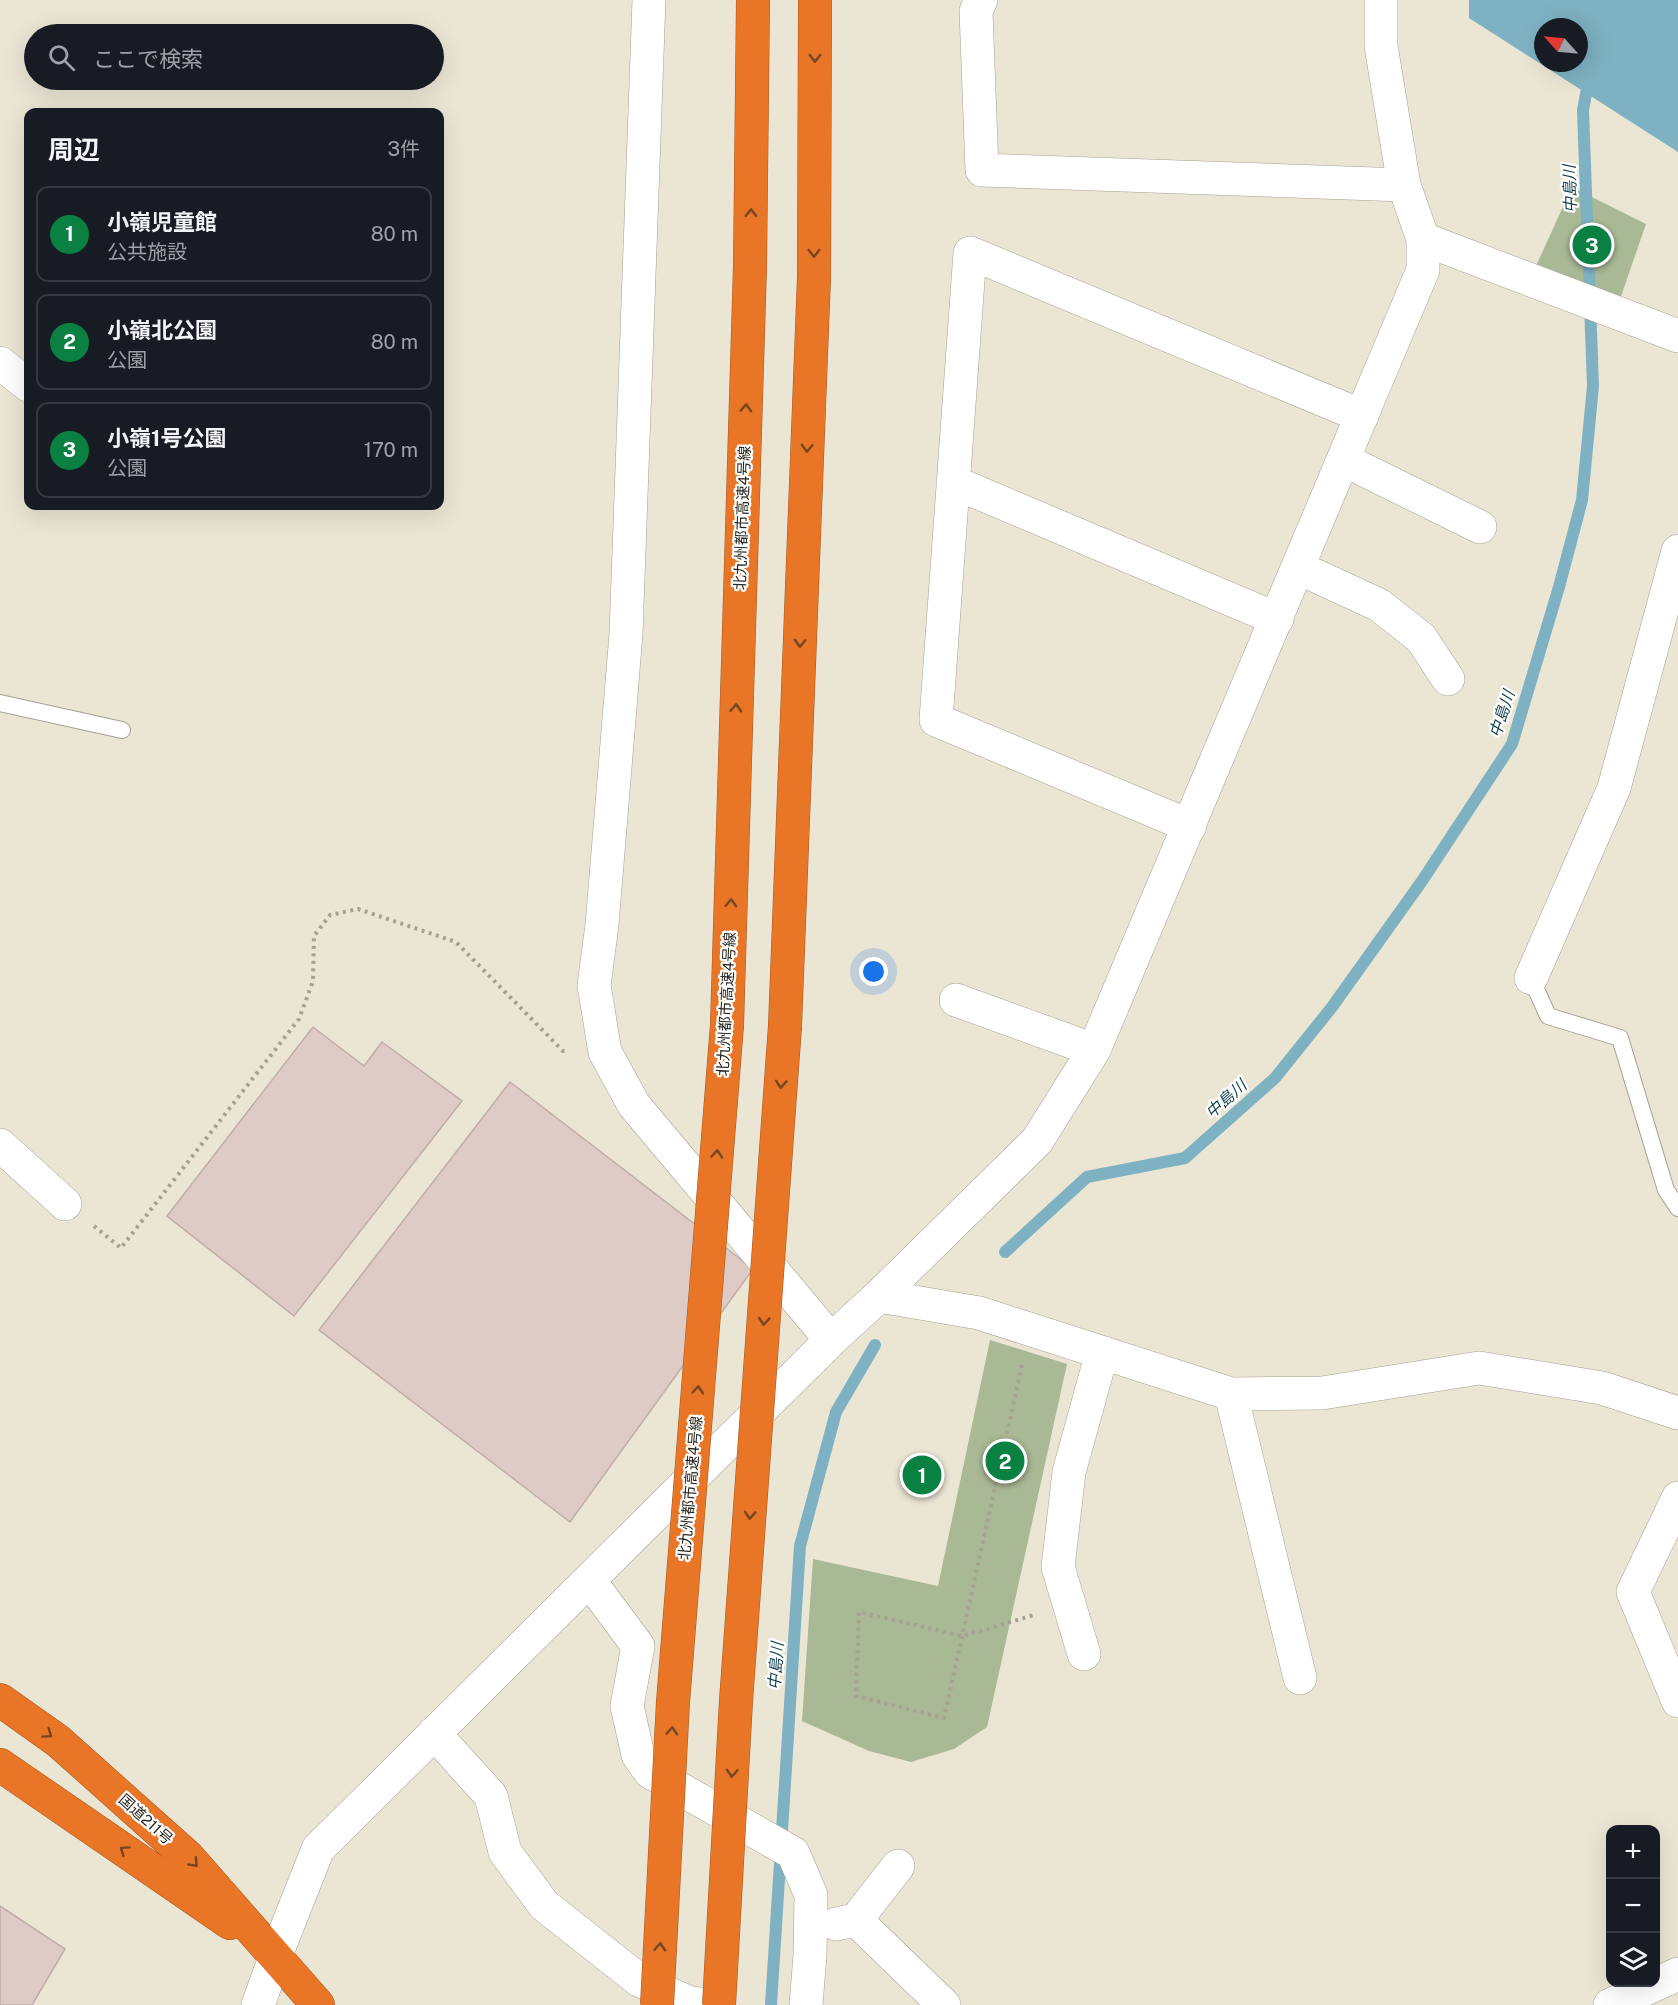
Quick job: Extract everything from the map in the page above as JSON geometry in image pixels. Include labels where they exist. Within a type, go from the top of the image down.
[{"type":"highway","name":"北九州都市高速4号線","points":[[657,2005],[673,1702],[727,1024],[750,278],[753,0]]},
{"type":"highway","points":[[720,2005],[737,1689],[785,1026],[814,278],[815,0]]},
{"type":"highway","name":"国道211号","points":[[0,1700],[58,1741],[188,1857],[318,2005]]},
{"type":"highway","name":"国道211号","points":[[0,1765],[276,1955]]},
{"type":"street","points":[[649,0],[626,634],[602,925],[594,985],[605,1052],[634,1105],[831,1340]]},
{"type":"street","points":[[981,0],[976,11],[982,170],[1404,185]]},
{"type":"street","points":[[258,2005],[318,1849],[831,1340],[1037,1141],[1094,1050],[1423,270],[1423,239],[1404,185],[1381,46],[1381,0]]},
{"type":"street","points":[[1423,239],[1678,336]]},
{"type":"street","points":[[1190,826],[936,720],[970,253],[1362,416]]},
{"type":"street","points":[[0,363],[24,382]]},
{"type":"street","points":[[1344,460],[1480,526]]},
{"type":"street","points":[[953,482],[1277,619]]},
{"type":"street","points":[[1531,978],[1614,788],[1678,551]]},
{"type":"street","points":[[1299,568],[1380,605],[1420,638],[1448,679]]},
{"type":"street","points":[[956,999],[1094,1050]]},
{"type":"street","points":[[0,1145],[65,1204]]},
{"type":"street","points":[[879,1296],[979,1313],[1231,1394],[1322,1393],[1479,1368],[1602,1388],[1678,1413]]},
{"type":"street","points":[[1084,1654],[1059,1567],[1069,1472],[1102,1353]]},
{"type":"street","points":[[1231,1394],[1300,1678]]},
{"type":"street","points":[[1678,1498],[1633,1592],[1678,1701]]},
{"type":"street","points":[[589,1580],[638,1646],[627,1706],[638,1755],[650,1772],[793,1853],[811,1895],[806,2005]]},
{"type":"street","points":[[434,1733],[491,1796],[505,1852],[544,1905],[639,1980],[690,2003],[707,2005]]},
{"type":"street","points":[[811,1928],[856,1920],[897,1866]]},
{"type":"street","points":[[856,1920],[944,2005]]},
{"type":"street","points":[[1610,2005],[1678,1974]]},
{"type":"lane","points":[[0,703],[122,730]]},
{"type":"lane","points":[[1531,978],[1548,1016],[1620,1038],[1666,1190],[1678,1208]]},
{"type":"path","points":[[65,1204],[121,1248],[299,1019],[313,981],[314,936],[330,915],[358,909],[456,942],[563,1051],[605,1052]]},
{"type":"path","points":[[1029,1329],[963,1636],[944,1718],[856,1696],[859,1612],[963,1636],[1070,1605]]},
{"type":"green space","points":[[1572,187],[1646,224],[1619,302],[1536,266]]},
{"type":"green space","points":[[990,1340],[1067,1364],[987,1727],[954,1749],[911,1762],[869,1751],[802,1721],[813,1559],[938,1586]]},
{"type":"water","points":[[1469,0],[1678,0],[1678,152],[1553,72],[1588,72],[1588,18],[1534,18],[1534,60],[1469,18]]},
{"type":"building","points":[[313,1027],[364,1066],[382,1042],[462,1101],[294,1316],[167,1216]]},
{"type":"building","points":[[510,1082],[753,1269],[570,1522],[319,1330]]},
{"type":"building","points":[[0,1906],[65,1949],[32,2005],[0,2005]]},
{"type":"waterway","name":"中島川","points":[[1005,1252],[1087,1177],[1185,1158],[1275,1078],[1332,1007],[1422,881],[1512,744],[1559,587],[1582,500],[1593,386],[1583,110],[1589,78]]},
{"type":"waterway","name":"中島川","points":[[771,2005],[800,1546],[836,1412],[875,1345]]},
{"type":"place","name":"小嶺1号公園","points":[[1592,245]]},
{"type":"place","name":"小嶺北公園","points":[[1005,1461]]},
{"type":"place","name":"小嶺児童館","points":[[922,1475]]}]
